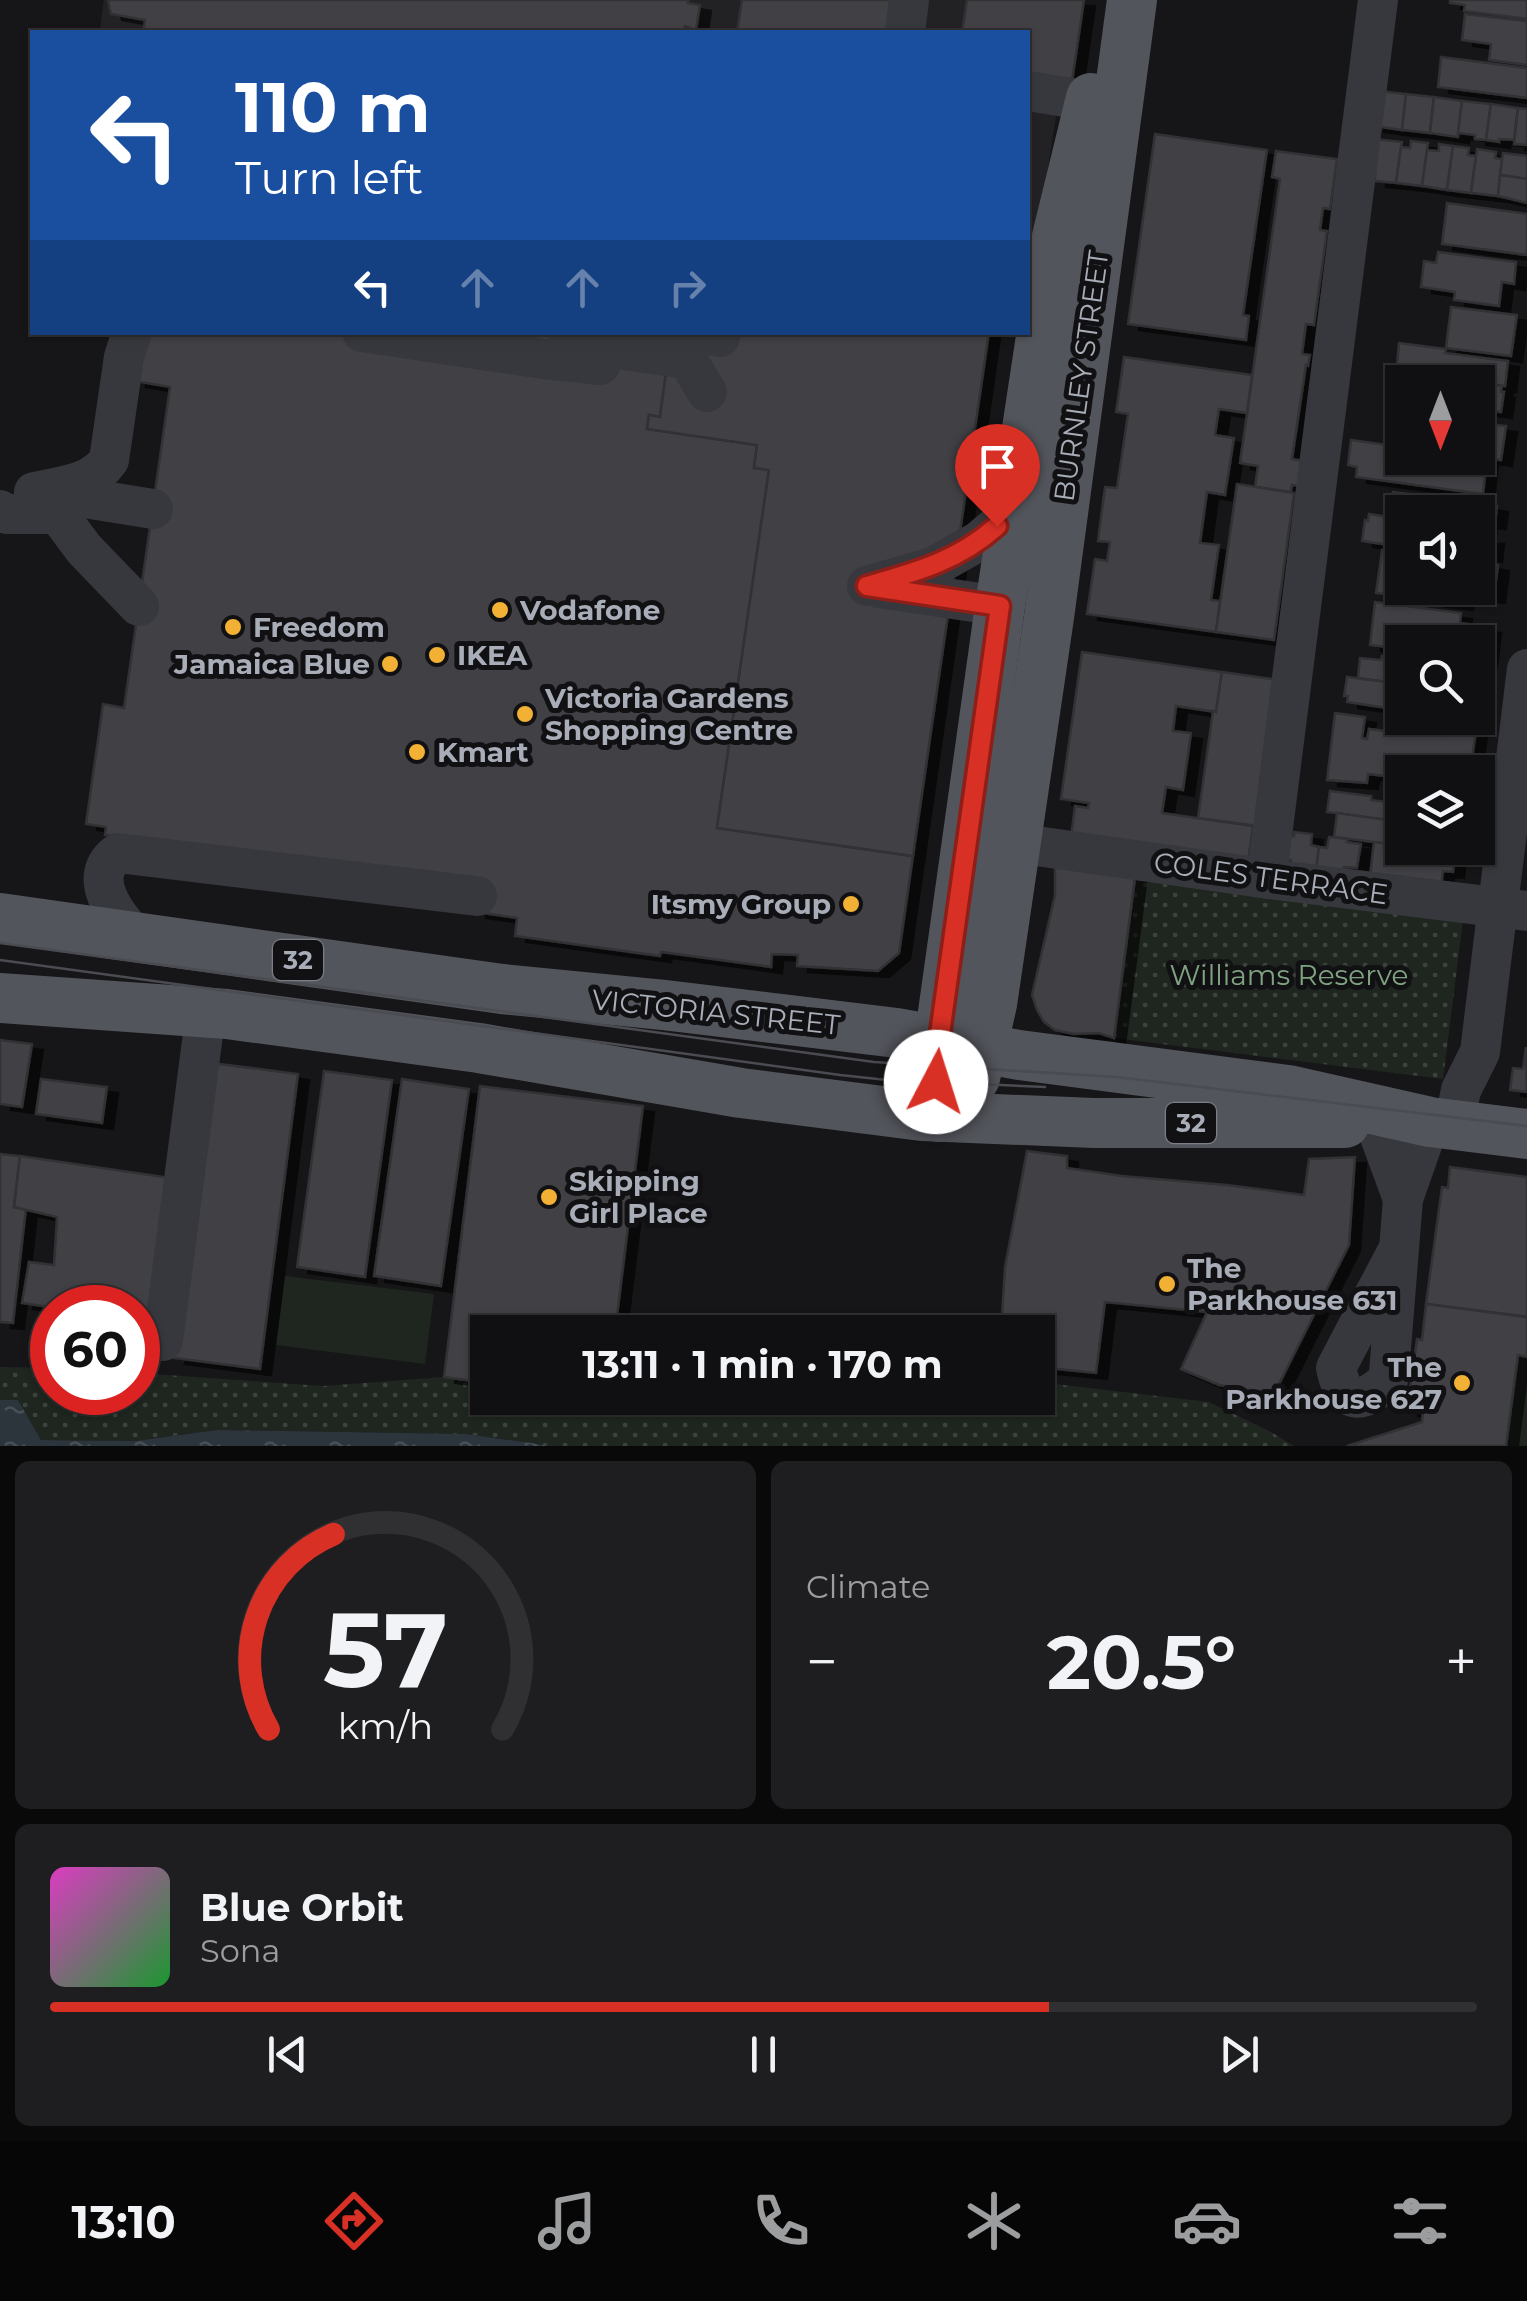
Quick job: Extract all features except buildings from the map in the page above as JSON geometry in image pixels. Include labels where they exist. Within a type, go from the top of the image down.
[{"type":"main road","name":"BURNLEY STREET","points":[[961,1045],[1000,606],[1060,246],[1111,0]]},
{"type":"main road","name":"BURNLEY STREET","points":[[961,1045],[992,1004],[1049,617],[1060,246],[1132,0]]},
{"type":"main road","points":[[1000,606],[1049,617]]},
{"type":"main road","name":"VICTORIA STREET","points":[[16,921],[502,989],[897,1033],[1300,1092],[1475,1127]]},
{"type":"main road","name":"32","points":[[0,998],[206,1012],[479,1048],[741,1092],[946,1118],[1094,1124],[1375,1122],[1475,1127]]},
{"type":"main road","points":[[946,1118],[972,1085],[961,1045]]},
{"type":"street","points":[[905,30],[909,0]]},
{"type":"street","points":[[1269,879],[1378,0]]},
{"type":"street","points":[[1030,91],[1090,101]]},
{"type":"street","points":[[11,499],[92,478],[104,467],[110,454],[124,357],[131,335]]},
{"type":"street","points":[[382,335],[600,364]]},
{"type":"street","points":[[525,335],[687,359],[707,392]]},
{"type":"street","points":[[110,454],[139,513]]},
{"type":"street","points":[[11,499],[139,513]]},
{"type":"street","points":[[11,499],[7,514],[55,512],[60,516],[138,606]]},
{"type":"street","points":[[1000,606],[854,584],[933,567],[980,542],[1014,511]]},
{"type":"street","points":[[0,539],[71,532],[139,513]]},
{"type":"street","points":[[1403,1199],[1475,1127],[1490,1092],[1480,1052],[1512,910],[1527,669]]},
{"type":"street","points":[[16,921],[69,902],[99,850],[114,840],[250,859],[241,862]]},
{"type":"street","name":"COLES TERRACE","points":[[1015,843],[1512,910]]},
{"type":"street","points":[[137,938],[110,904],[104,887],[106,866],[121,852],[241,862],[477,896]]},
{"type":"street","points":[[163,1341],[206,1012]]},
{"type":"street","points":[[1375,1122],[1403,1199],[1399,1248]]},
{"type":"shaded area","points":[[104,0],[1074,0],[1030,284],[1030,30],[100,28]]},
{"type":"green space","name":"Williams Reserve","points":[[1136,870],[1464,912],[1443,1079],[1114,1038]]},
{"type":"green space","points":[[285,1276],[434,1294],[425,1364],[276,1345]]},
{"type":"green space","points":[[1518,1355],[1527,1357],[1527,1446],[1506,1446]]},
{"type":"green space","points":[[0,1367],[30,1368],[30,1415],[160,1415],[160,1375],[323,1386],[444,1377],[470,1381],[470,1415],[1055,1415],[1055,1384],[1209,1402],[1294,1446],[552,1446],[466,1434],[217,1430],[135,1441],[41,1440],[18,1400],[0,1400]]},
{"type":"water","points":[[0,1400],[18,1400],[41,1440],[135,1441],[217,1430],[466,1434],[552,1446],[0,1446]]},
{"type":"tram line","points":[[0,943],[874,1062],[1116,1077],[1527,1126]]},
{"type":"tram line","points":[[0,960],[840,1075],[1045,1087]]},
{"type":"place","name":"Vodafone","points":[[500,610]]},
{"type":"place","name":"Freedom","points":[[233,627]]},
{"type":"place","name":"IKEA","points":[[437,655]]},
{"type":"place","name":"Jamaica Blue","points":[[390,664]]},
{"type":"place","name":"Victoria Gardens Shopping Centre","points":[[525,714]]},
{"type":"place","name":"Kmart","points":[[417,752]]},
{"type":"place","name":"Itsmy Group","points":[[851,904]]},
{"type":"place","name":"Skipping Girl Place","points":[[549,1197]]},
{"type":"place","name":"The Parkhouse 631","points":[[1167,1284]]},
{"type":"place","name":"The Parkhouse 627","points":[[1462,1383]]},
{"type":"route","points":[[936,1082],[1000,606],[867,586],[933,567],[980,542],[997,526]]}]
